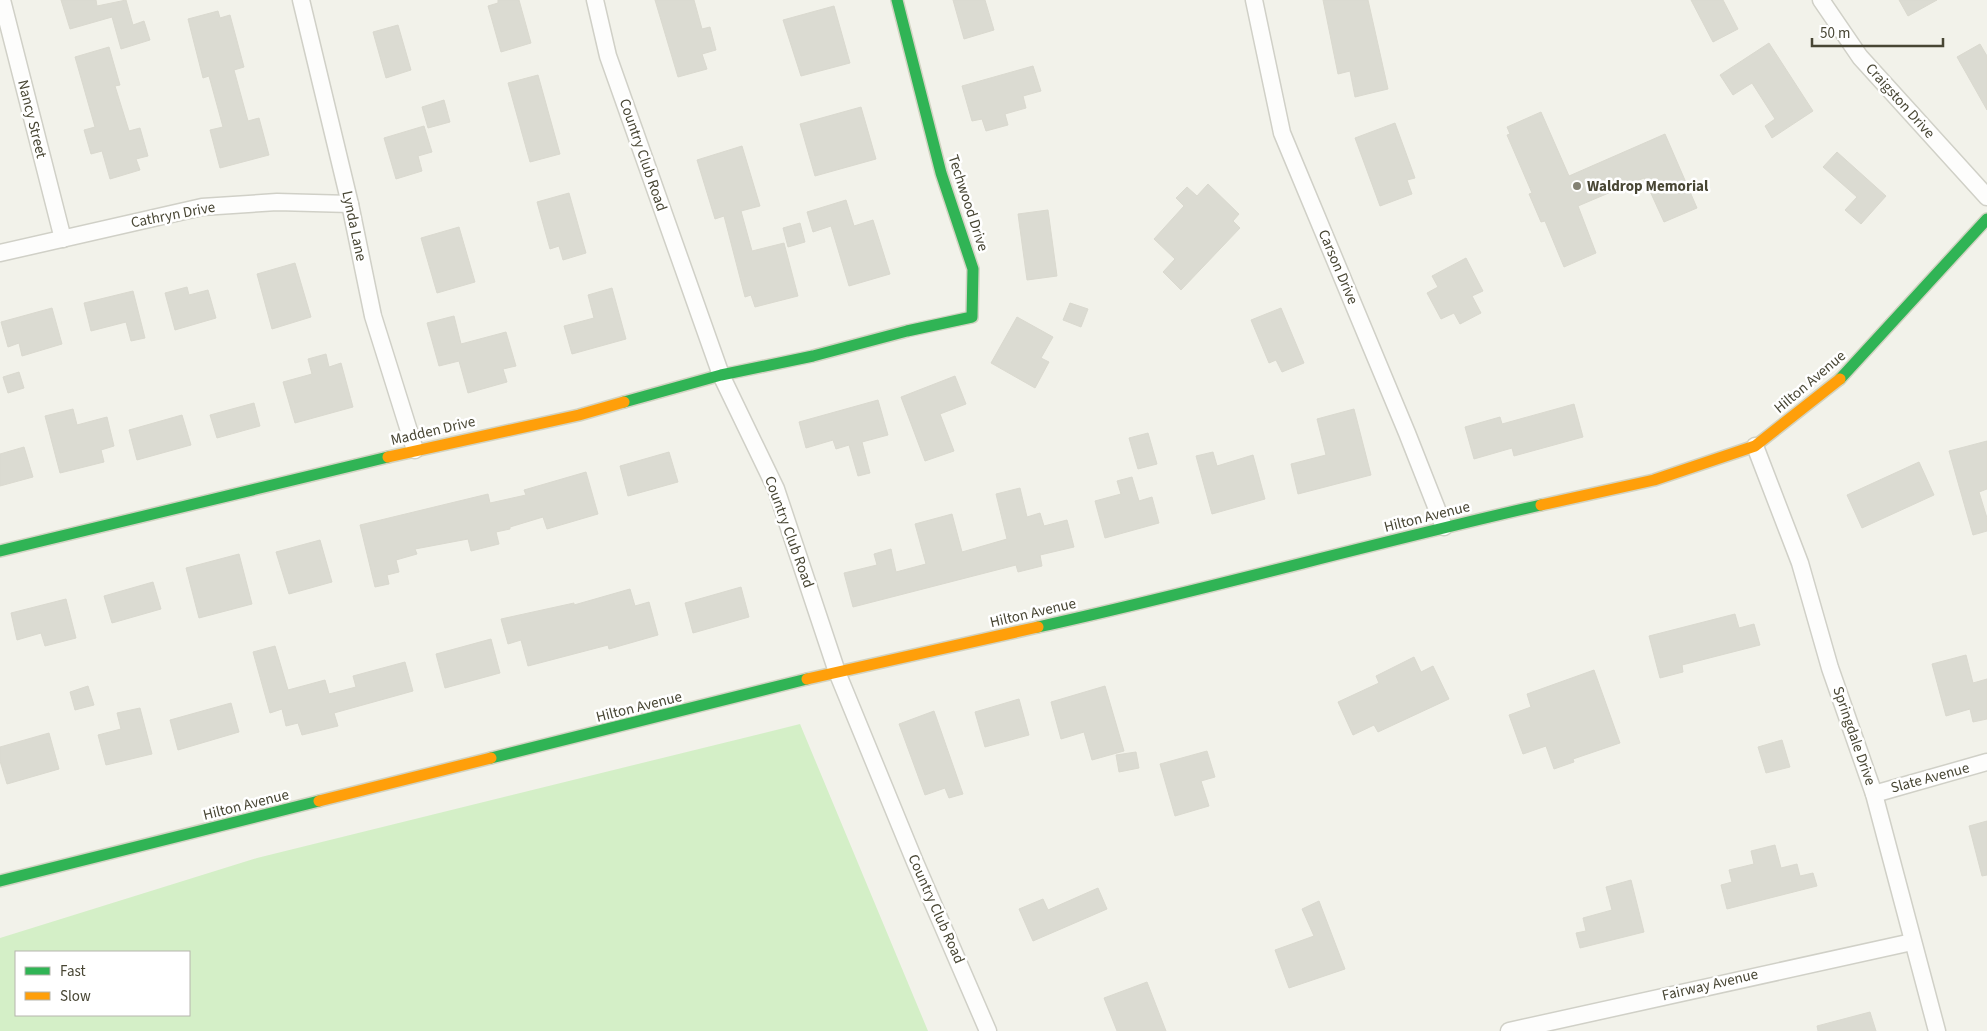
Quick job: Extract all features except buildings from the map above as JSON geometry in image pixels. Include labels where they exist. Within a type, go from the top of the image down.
[{"type":"street","name":"Nancy Street","points":[[2,0],[63,239]]},
{"type":"street","name":"Lynda Lane","points":[[301,0],[350,204],[373,316],[415,450]]},
{"type":"street","name":"Country Club Road","points":[[595,0],[608,56],[721,375],[776,489],[837,672],[915,862],[988,1031]]},
{"type":"street","name":"Techwood Drive","points":[[872,340],[972,317],[973,269],[941,173],[897,0]]},
{"type":"street","name":"Carson Drive","points":[[1254,0],[1282,133],[1408,433],[1444,527]]},
{"type":"street","name":"Craigston Drive","points":[[1821,0],[1860,57],[1987,196]]},
{"type":"street","name":"Cathryn Drive","points":[[0,253],[202,208],[277,202],[350,204]]},
{"type":"street","name":"Hilton Avenue","points":[[0,881],[837,672],[1147,603],[1444,527],[1654,480],[1755,446],[1848,372],[1987,219]]},
{"type":"street","name":"Madden Drive","points":[[0,551],[415,450],[579,414],[721,375],[813,356],[872,340]]},
{"type":"street","name":"Springdale Drive","points":[[1755,446],[1800,563],[1830,668],[1874,794],[1937,1031]]},
{"type":"street","name":"Slate Avenue","points":[[1874,794],[1987,762]]},
{"type":"street","name":"Fairway Avenue","points":[[1509,1031],[1912,942]]},
{"type":"green space","points":[[800,724],[928,1031],[0,1031],[0,938],[257,858]]},
{"type":"traffic: fast","points":[[624,402],[721,375],[813,356],[907,331],[972,317],[973,269],[941,173],[897,0]]},
{"type":"traffic: fast","points":[[1840,379],[1987,219]]},
{"type":"traffic: fast","points":[[0,551],[388,457]]},
{"type":"traffic: fast","points":[[1038,627],[1164,598],[1541,505]]},
{"type":"traffic: fast","points":[[491,758],[807,679]]},
{"type":"traffic: fast","points":[[0,881],[319,801]]},
{"type":"traffic: slow","points":[[1541,505],[1654,480],[1755,446],[1840,379]]},
{"type":"traffic: slow","points":[[388,457],[579,415],[624,402]]},
{"type":"traffic: slow","points":[[807,679],[1038,627]]},
{"type":"traffic: slow","points":[[319,801],[491,758]]},
{"type":"place","name":"Waldrop Memorial","points":[[1577,186]]}]
